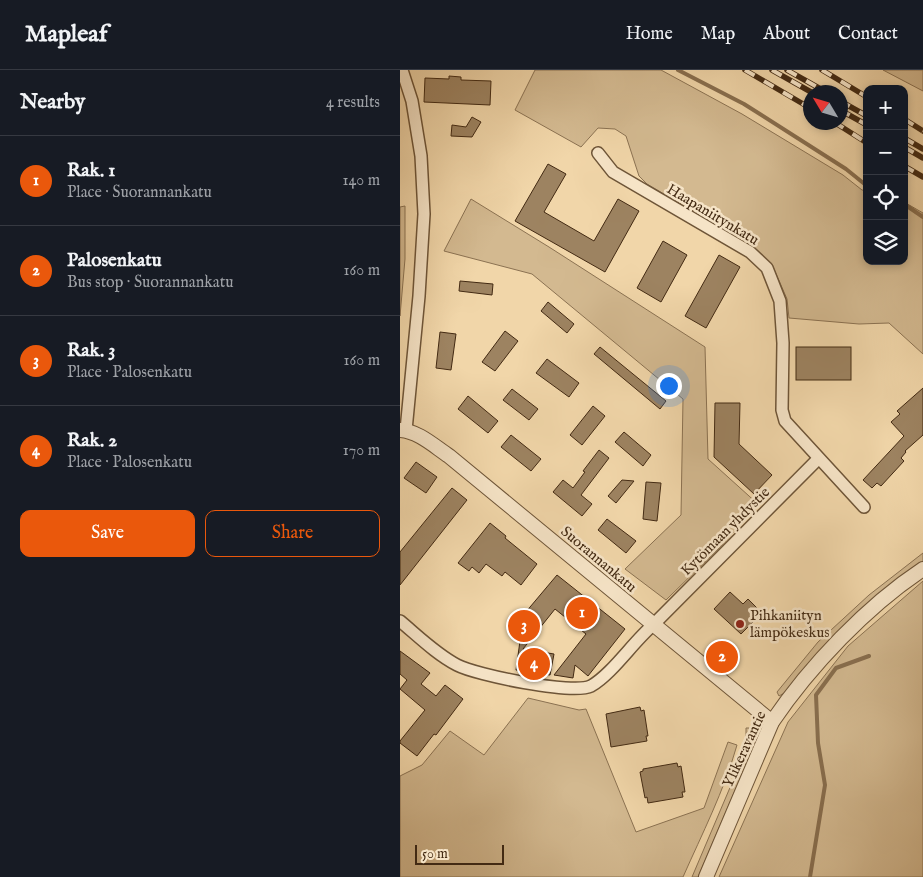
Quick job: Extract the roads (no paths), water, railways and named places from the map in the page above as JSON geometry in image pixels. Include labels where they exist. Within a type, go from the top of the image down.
[{"type":"street","points":[[402,70],[412,101],[421,156],[424,214],[418,296],[403,430]]},
{"type":"street","name":"Haapaniitynkatu","points":[[598,153],[613,172],[750,252],[767,268],[780,301],[783,343],[782,410],[785,421],[864,507]]},
{"type":"street","name":"Suorannankatu","points":[[403,430],[426,440],[449,456],[772,722]]},
{"type":"street","name":"Kytömaan yhdystie","points":[[400,621],[447,660],[460,667],[559,688],[575,689],[589,687],[604,676],[639,637],[818,459]]},
{"type":"street","name":"Ylikeravantie","points":[[706,877],[772,722],[787,700],[829,651],[875,606],[923,569]]},
{"type":"waterway","points":[[678,70],[744,104],[846,169],[863,183]]},
{"type":"waterway","points":[[908,207],[923,217]]},
{"type":"waterway","points":[[810,877],[825,785],[818,743],[816,695],[836,668],[869,656]]},
{"type":"railway","points":[[745,70],[803,104]]},
{"type":"railway","points":[[772,70],[803,87]]},
{"type":"railway","points":[[787,70],[814,85]]},
{"type":"railway","points":[[822,70],[863,95]]},
{"type":"railway","points":[[848,105],[863,114]]},
{"type":"railway","points":[[848,114],[863,123]]},
{"type":"railway","points":[[908,122],[923,131]]},
{"type":"railway","points":[[847,130],[863,140]]},
{"type":"railway","points":[[908,140],[923,149]]},
{"type":"railway","points":[[908,149],[923,158]]},
{"type":"railway","points":[[908,168],[923,177]]},
{"type":"place","name":"Rak. 1","points":[[582,613]]},
{"type":"place","name":"Pihkaniityn lämpökeskus","points":[[740,624]]},
{"type":"place","name":"Rak. 3","points":[[524,626]]},
{"type":"place","name":"Palosenkatu","points":[[722,657]]},
{"type":"place","name":"Rak. 2","points":[[534,664]]}]
